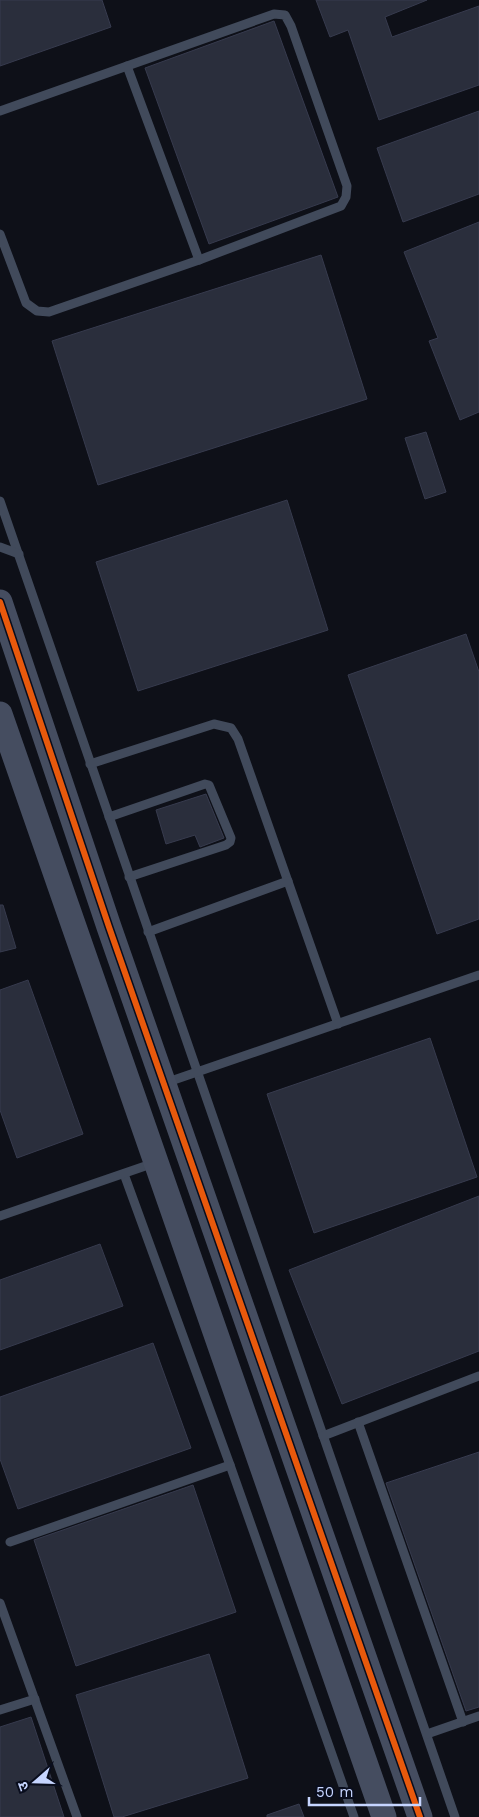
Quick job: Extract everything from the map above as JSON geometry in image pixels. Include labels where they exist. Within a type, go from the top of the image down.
[{"type":"street","points":[[0,602],[10,670],[31,698],[420,1817]]},
{"type":"street","points":[[0,709],[31,698]]},
{"type":"street","points":[[0,714],[23,785],[384,1817]]},
{"type":"street","points":[[0,767],[23,785]]},
{"type":"street","points":[[143,1127],[175,1116]]},
{"type":"lane","points":[[0,111],[274,14],[285,15],[291,26],[347,186],[346,197],[341,206],[199,260],[49,312],[37,311],[26,303],[2,245],[0,234]]},
{"type":"lane","points":[[127,66],[199,260]]},
{"type":"lane","points":[[0,501],[456,1817]]},
{"type":"lane","points":[[0,547],[19,554]]},
{"type":"lane","points":[[90,764],[214,724],[231,728],[238,738],[338,1024]]},
{"type":"lane","points":[[109,817],[205,784],[209,785],[231,838],[230,842],[226,845],[130,877]]},
{"type":"lane","points":[[148,932],[288,882]]},
{"type":"lane","points":[[164,1083],[479,975]]},
{"type":"lane","points":[[0,1216],[156,1162]]},
{"type":"lane","points":[[124,1174],[230,1465],[354,1817]]},
{"type":"lane","points":[[323,1436],[479,1376]]},
{"type":"lane","points":[[358,1422],[463,1722]]},
{"type":"lane","points":[[10,1542],[230,1465]]},
{"type":"lane","points":[[0,1603],[77,1817]]},
{"type":"lane","points":[[0,1710],[34,1699]]},
{"type":"lane","points":[[427,1734],[479,1716]]},
{"type":"building","points":[[0,0],[102,0],[111,27],[0,66]]},
{"type":"building","points":[[316,0],[427,0],[385,17],[392,37],[479,6],[479,85],[379,120],[348,30],[330,37]]},
{"type":"building","points":[[274,21],[338,197],[209,244],[145,68]]},
{"type":"building","points":[[479,111],[479,194],[403,222],[377,148]]},
{"type":"building","points":[[479,222],[479,412],[460,420],[429,341],[438,338],[404,252]]},
{"type":"building","points":[[321,255],[367,399],[98,485],[52,341]]},
{"type":"building","points":[[426,432],[446,492],[425,499],[405,438]]},
{"type":"building","points":[[287,500],[328,630],[138,691],[96,562]]},
{"type":"building","points":[[466,634],[479,672],[479,919],[437,934],[348,675]]},
{"type":"building","points":[[206,794],[224,838],[200,847],[195,835],[166,844],[156,810]]},
{"type":"building","points":[[0,905],[3,905],[16,948],[0,952]]},
{"type":"building","points":[[28,980],[83,1134],[17,1158],[0,1110],[0,990]]},
{"type":"building","points":[[430,1038],[477,1177],[314,1233],[267,1094]]},
{"type":"building","points":[[479,1196],[479,1351],[342,1404],[289,1270]]},
{"type":"building","points":[[100,1244],[123,1306],[0,1350],[0,1280]]},
{"type":"building","points":[[153,1343],[191,1448],[18,1509],[0,1459],[0,1397]]},
{"type":"building","points":[[479,1452],[479,1707],[466,1711],[386,1483]]},
{"type":"building","points":[[193,1485],[236,1612],[76,1666],[34,1540]]},
{"type":"building","points":[[209,1654],[248,1778],[122,1817],[114,1817],[76,1695]]},
{"type":"building","points":[[31,1717],[64,1817],[0,1817],[0,1727]]},
{"type":"building","points":[[299,1804],[304,1817],[267,1817],[267,1815]]},
{"type":"cycle path","points":[[0,602],[109,927],[420,1817]]}]
